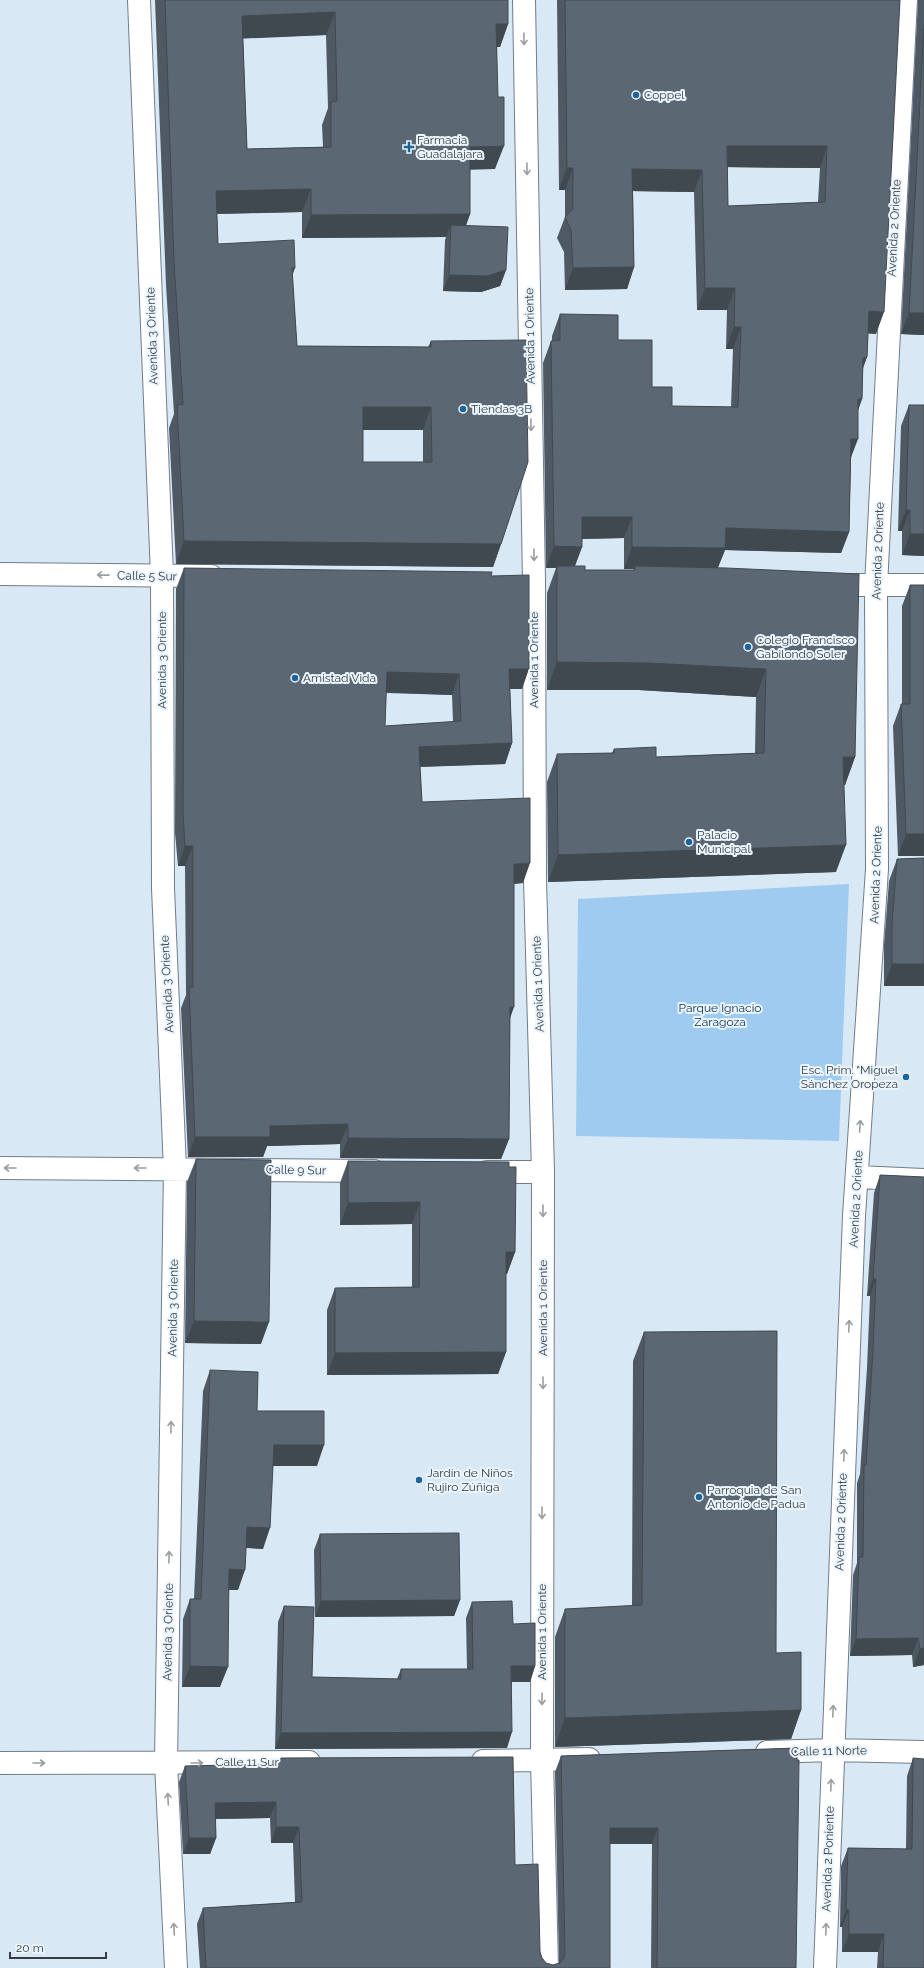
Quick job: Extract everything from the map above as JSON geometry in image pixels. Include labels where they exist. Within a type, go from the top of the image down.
[{"type":"street","name":"Avenida 3 Oriente","points":[[139,0],[162,576],[162,888],[175,1169],[166,1763],[176,1968]]},
{"type":"street","name":"Avenida 1 Oriente","points":[[524,0],[534,581],[535,879],[543,1172],[542,1760],[547,1968]]},
{"type":"street","name":"Avenida 2 Oriente","points":[[832,1750],[857,1177],[878,869],[876,586],[906,0]]},
{"type":"street","name":"Calle 5 Sur","points":[[0,574],[234,577]]},
{"type":"street","points":[[510,581],[558,582]]},
{"type":"street","points":[[812,585],[924,585]]},
{"type":"street","points":[[878,869],[901,868]]},
{"type":"street","name":"Calle 9 Sur","points":[[0,1168],[394,1171]]},
{"type":"street","points":[[465,1171],[543,1172]]},
{"type":"street","points":[[857,1177],[924,1180]]},
{"type":"street","name":"Calle 11 Norte","points":[[746,1753],[832,1750],[924,1752]]},
{"type":"street","name":"Avenida 2 Poniente","points":[[825,1968],[832,1750]]},
{"type":"street","points":[[462,1761],[612,1758]]},
{"type":"street","name":"Calle 11 Sur","points":[[0,1763],[326,1762]]},
{"type":"green space","name":"Parque Ignacio Zaragoza","points":[[849,884],[839,1141],[576,1136],[578,899]]},
{"type":"building","points":[[165,0],[508,0],[508,24],[496,24],[498,97],[504,97],[504,146],[470,147],[470,214],[311,215],[311,189],[216,191],[218,244],[294,240],[295,268],[292,268],[297,346],[431,347],[431,341],[526,340],[528,462],[501,544],[184,541],[177,405],[183,404],[174,262]],"holes":[[[335,12],[337,101],[331,102],[331,147],[247,149],[242,16]],[[363,407],[431,407],[432,462],[363,462]]]},
{"type":"building","points":[[565,0],[900,0],[884,312],[869,311],[867,357],[863,358],[862,399],[858,399],[858,439],[851,439],[849,532],[726,528],[725,548],[632,547],[632,517],[582,517],[582,547],[554,546],[551,341],[560,340],[560,314],[618,315],[618,340],[652,340],[652,387],[672,387],[672,406],[738,407],[741,327],[734,327],[735,288],[705,288],[702,170],[632,169],[634,267],[573,268],[571,230],[565,217],[573,209],[573,168],[567,168]],"holes":[[[727,146],[827,146],[825,202],[728,206]]]},
{"type":"building","points":[[924,25],[924,313],[909,313]]},
{"type":"building","points":[[451,225],[508,227],[506,270],[487,276],[449,275]]},
{"type":"building","points":[[909,405],[924,405],[924,534],[910,534],[910,510],[906,510]]},
{"type":"building","points":[[557,566],[585,566],[585,570],[635,570],[635,566],[726,568],[859,574],[855,757],[843,757],[846,845],[558,855],[557,754],[614,753],[614,749],[656,747],[656,757],[764,753],[766,669],[649,663],[557,662]]},
{"type":"building","points":[[184,568],[492,572],[491,576],[529,575],[529,669],[509,669],[512,743],[419,747],[422,802],[530,798],[530,863],[514,864],[514,1007],[510,1007],[509,1139],[348,1138],[348,1124],[270,1126],[270,1137],[195,1137],[189,987],[193,987],[193,846],[185,846],[183,813]],"holes":[[[387,672],[459,674],[461,721],[385,726]]]},
{"type":"building","points":[[910,585],[924,585],[924,834],[906,834],[901,704],[910,704]]},
{"type":"building","points":[[924,858],[924,964],[892,964],[892,924],[897,859]]},
{"type":"building","points":[[196,1159],[271,1160],[269,1322],[194,1321]]},
{"type":"building","points":[[348,1161],[509,1162],[509,1167],[516,1167],[515,1252],[506,1252],[506,1352],[335,1353],[335,1288],[419,1287],[420,1202],[348,1203]]},
{"type":"building","points":[[880,1175],[924,1177],[924,1648],[920,1649],[918,1638],[856,1639],[859,1557],[863,1557],[864,1465],[866,1465],[873,1350],[876,1279],[873,1279]]},
{"type":"building","name":"Parroquia de San Antonio de Padua","points":[[777,1331],[776,1653],[801,1652],[801,1710],[565,1718],[565,1609],[642,1605],[644,1332]]},
{"type":"building","points":[[210,1370],[258,1372],[257,1411],[324,1411],[324,1445],[274,1445],[270,1528],[247,1527],[245,1570],[229,1569],[228,1667],[190,1666],[190,1599],[201,1599]]},
{"type":"building","points":[[459,1533],[460,1600],[321,1601],[320,1534]]},
{"type":"building","points":[[512,1601],[513,1624],[535,1623],[535,1666],[511,1666],[512,1732],[281,1733],[284,1606],[314,1607],[312,1677],[401,1679],[401,1669],[473,1669],[472,1602]]},
{"type":"building","points":[[797,1748],[797,1760],[799,1760],[796,1968],[657,1968],[658,1828],[610,1828],[610,1968],[206,1968],[203,1908],[302,1902],[299,1827],[276,1827],[276,1802],[215,1803],[216,1838],[189,1838],[185,1766],[276,1764],[276,1762],[280,1762],[281,1758],[513,1757],[515,1865],[538,1864],[540,1952],[546,1963],[553,1965],[560,1963],[564,1958],[565,1952],[561,1756]]},
{"type":"building","points":[[913,1758],[924,1759],[924,1968],[883,1968],[884,1934],[849,1934],[849,1910],[846,1910],[848,1848],[912,1849]]},
{"type":"place","name":"Coppel","points":[[636,95]]},
{"type":"place","name":"Farmacia Guadalajara","points":[[409,147]]},
{"type":"place","name":"Tiendas 3B","points":[[463,409]]},
{"type":"place","name":"Colegio Francisco Gabilondo Soler","points":[[748,647]]},
{"type":"place","name":"Amistad Vida","points":[[295,678]]},
{"type":"place","name":"Palacio Municipal","points":[[689,842]]},
{"type":"place","name":"Esc. Prim. \"Miguel Sánchez Oropeza","points":[[906,1077]]},
{"type":"place","name":"Jardín de Niños Rujiro Zúñiga","points":[[419,1480]]},
{"type":"place","name":"Parroquia de San Antonio de Padua","points":[[699,1497]]}]
